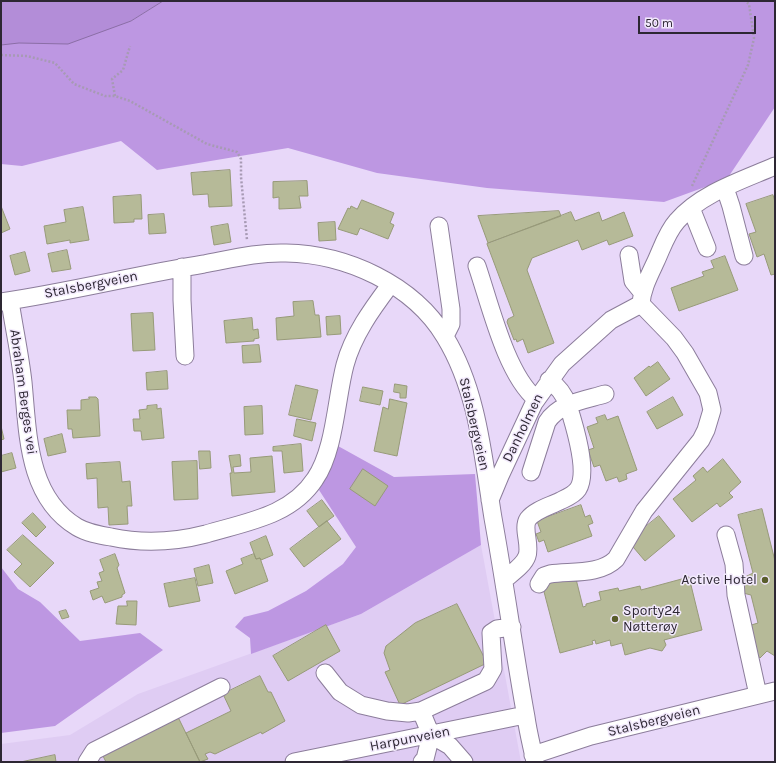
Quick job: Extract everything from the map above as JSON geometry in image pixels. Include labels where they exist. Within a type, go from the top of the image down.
[{"type":"street","points":[[641,298],[667,235],[690,200],[725,188],[775,166]]},
{"type":"street","points":[[725,188],[744,256]]},
{"type":"street","points":[[690,200],[707,248]]},
{"type":"street","points":[[439,226],[451,309],[451,324],[445,336]]},
{"type":"street","name":"Stalsbergveien","points":[[5,301],[249,256],[284,253],[309,254],[332,258],[371,273],[410,298],[428,314],[445,336],[469,389],[490,500],[512,627],[525,715],[534,758],[591,736],[775,691]]},
{"type":"street","points":[[539,584],[544,576],[550,574],[600,570],[610,566],[616,559],[644,511],[701,440],[709,422],[712,405],[708,393],[685,353],[641,298],[633,281],[629,255]]},
{"type":"street","points":[[477,266],[509,358],[526,390],[536,399]]},
{"type":"street","points":[[182,268],[185,356]]},
{"type":"street","name":"Abraham Berges vei","points":[[5,301],[23,380],[30,448],[40,483],[47,498],[60,515],[85,530],[124,540],[167,542],[203,534],[264,517],[292,504],[307,491],[317,478],[327,452],[345,365],[353,344],[374,306],[390,285]]},
{"type":"street","name":"Danholmen","points":[[490,500],[536,399],[550,380],[562,364],[611,320],[641,298]]},
{"type":"street","points":[[504,580],[520,566],[527,556],[528,545],[526,523],[528,519],[534,514],[571,496],[578,489],[581,479],[582,464],[568,405],[565,396],[558,386],[550,380]]},
{"type":"street","points":[[531,472],[547,422],[558,410],[568,405],[606,394]]},
{"type":"street","points":[[726,535],[734,564],[736,595],[758,695]]},
{"type":"street","points":[[326,673],[340,692],[361,705],[387,711],[408,713],[421,711],[486,681],[493,669],[491,633],[505,626],[512,627]]},
{"type":"street","points":[[87,762],[94,751],[221,687]]},
{"type":"street","points":[[421,711],[431,735],[425,759],[422,762]]},
{"type":"street","name":"Harpunveien","points":[[294,762],[525,715]]},
{"type":"street","points":[[431,735],[450,746],[464,762]]},
{"type":"path","points":[[690,200],[748,65],[754,38],[749,4],[745,1]]},
{"type":"path","points":[[115,96],[112,79],[123,70],[130,46]]},
{"type":"path","points":[[1,55],[27,56],[54,63],[74,84],[105,96],[115,96],[130,101],[207,144],[237,152],[241,159],[242,196],[249,256]]},
{"type":"shaded area","points":[[1,1],[163,1],[131,21],[68,44],[19,43],[1,45]]},
{"type":"shaded area","points":[[163,1],[775,1],[775,107],[727,179],[664,202],[487,188],[377,173],[288,148],[157,170],[121,141],[22,166],[1,164],[1,45],[131,21]]},
{"type":"shaded area","points":[[338,446],[394,477],[475,474],[481,545],[361,614],[251,654],[250,638],[235,627],[244,617],[268,611],[306,591],[343,564],[356,547],[319,490]]},
{"type":"shaded area","points":[[481,545],[521,762],[1,762],[1,744],[70,735],[138,694],[361,614]]},
{"type":"shaded area","points":[[1,567],[18,589],[40,602],[80,641],[140,633],[163,650],[55,726],[1,733]]},
{"type":"building","points":[[230,170],[232,206],[209,207],[208,194],[193,195],[191,173]]},
{"type":"building","points":[[307,181],[308,196],[299,196],[301,208],[279,209],[279,197],[273,198],[273,182]]},
{"type":"building","points":[[141,195],[142,219],[134,219],[134,222],[114,223],[113,197]]},
{"type":"building","points":[[773,195],[775,202],[775,274],[771,275],[764,254],[757,257],[749,234],[756,232],[746,204]]},
{"type":"building","points":[[362,200],[394,213],[390,223],[394,225],[388,239],[360,228],[357,235],[338,229],[348,208],[350,209],[351,206],[357,209]]},
{"type":"building","points":[[1,206],[10,229],[1,233]]},
{"type":"building","points":[[83,207],[89,240],[70,243],[70,240],[47,244],[44,226],[66,222],[64,210]]},
{"type":"building","points":[[559,211],[561,216],[488,243],[478,216]]},
{"type":"building","points":[[571,212],[575,221],[599,212],[602,221],[624,212],[633,236],[609,245],[607,240],[582,250],[578,240],[532,258],[527,270],[554,343],[528,353],[523,339],[517,342],[516,339],[514,340],[507,322],[508,319],[514,316],[487,244]]},
{"type":"building","points":[[164,214],[166,233],[149,234],[148,215]]},
{"type":"building","points":[[335,222],[336,240],[319,241],[318,223]]},
{"type":"building","points":[[228,224],[231,242],[214,245],[211,227]]},
{"type":"building","points":[[67,250],[71,269],[52,272],[48,254]]},
{"type":"building","points":[[25,252],[30,271],[15,275],[10,256]]},
{"type":"building","points":[[725,256],[738,290],[679,311],[671,288],[704,276],[702,272],[714,268],[711,261]]},
{"type":"building","points":[[313,301],[315,315],[319,315],[321,337],[277,340],[276,318],[294,316],[293,302]]},
{"type":"building","points":[[153,313],[155,350],[133,351],[131,314]]},
{"type":"building","points":[[340,316],[341,334],[327,335],[326,317]]},
{"type":"building","points":[[252,318],[253,330],[258,329],[259,338],[254,339],[254,341],[226,343],[224,321]]},
{"type":"building","points":[[259,345],[261,362],[243,363],[242,346]]},
{"type":"building","points":[[658,362],[670,379],[646,396],[634,378],[649,366],[650,367]]},
{"type":"building","points":[[167,371],[168,389],[147,390],[146,373]]},
{"type":"building","points":[[395,384],[407,386],[406,398],[400,398],[400,393],[394,392]]},
{"type":"building","points":[[296,385],[318,390],[311,420],[289,415]]},
{"type":"building","points":[[363,387],[383,391],[380,405],[360,401]]},
{"type":"building","points":[[89,397],[96,397],[98,399],[100,436],[73,438],[72,429],[68,429],[67,410],[81,410],[81,400],[89,399]]},
{"type":"building","points":[[673,397],[683,415],[657,429],[647,412]]},
{"type":"building","points":[[390,399],[407,403],[397,456],[374,451],[383,407],[388,409]]},
{"type":"building","points":[[157,405],[157,409],[161,408],[164,438],[142,440],[141,431],[134,431],[133,419],[140,419],[139,410],[147,409],[147,406]]},
{"type":"building","points":[[262,406],[263,434],[245,435],[244,407]]},
{"type":"building","points":[[605,415],[607,420],[618,416],[637,470],[626,474],[627,479],[619,482],[617,477],[606,481],[600,465],[594,467],[588,450],[594,448],[587,427],[598,423],[596,418]]},
{"type":"building","points":[[297,419],[316,423],[312,441],[294,436]]},
{"type":"building","points":[[1,426],[4,439],[1,440]]},
{"type":"building","points":[[62,434],[66,452],[48,456],[44,439]]},
{"type":"building","points":[[301,444],[303,471],[284,473],[282,451],[273,451],[273,447]]},
{"type":"building","points":[[199,451],[210,451],[211,468],[200,469]]},
{"type":"building","points":[[12,453],[16,468],[1,472],[1,456]]},
{"type":"building","points":[[240,455],[241,466],[233,467],[234,473],[251,472],[250,458],[272,456],[275,492],[232,496],[230,473],[232,473],[229,456]]},
{"type":"building","points":[[723,459],[741,482],[729,493],[733,497],[720,507],[717,503],[692,522],[673,499],[696,480],[693,476],[703,467],[707,472]]},
{"type":"building","points":[[197,461],[198,499],[174,500],[172,462]]},
{"type":"building","points":[[120,462],[122,482],[130,481],[132,506],[127,506],[128,524],[109,525],[108,507],[98,508],[97,478],[87,479],[86,464]]},
{"type":"building","points":[[363,469],[388,486],[375,506],[350,489]]},
{"type":"building","points":[[322,500],[334,516],[319,527],[307,511]]},
{"type":"building","points":[[581,505],[585,517],[590,515],[593,523],[588,525],[592,536],[548,552],[544,540],[539,542],[536,534],[541,532],[537,521]]},
{"type":"building","points":[[762,509],[775,561],[775,656],[767,651],[760,658],[756,653],[748,626],[758,623],[751,595],[743,593],[741,579],[753,573],[738,515]]},
{"type":"building","points":[[33,513],[46,527],[36,537],[22,523]]},
{"type":"building","points":[[659,516],[675,536],[645,561],[628,541]]},
{"type":"building","points":[[327,521],[341,539],[304,567],[290,549]]},
{"type":"building","points":[[23,535],[54,563],[30,587],[14,572],[22,564],[7,550]]},
{"type":"building","points":[[266,536],[273,555],[261,560],[260,558],[256,559],[250,543]]},
{"type":"building","points":[[115,554],[119,565],[117,568],[125,593],[122,597],[105,603],[102,596],[93,600],[90,591],[99,588],[97,582],[102,581],[99,573],[104,571],[100,560]]},
{"type":"building","points":[[254,554],[256,559],[260,558],[268,581],[235,594],[226,571],[243,564],[241,559]]},
{"type":"building","points":[[209,565],[213,583],[198,586],[194,569]]},
{"type":"building","points":[[575,575],[583,607],[586,606],[586,604],[601,600],[599,592],[618,588],[619,591],[640,586],[641,590],[689,577],[702,630],[664,640],[666,645],[662,651],[650,648],[625,655],[622,643],[611,646],[610,640],[596,644],[595,640],[592,641],[593,644],[560,653],[542,584]]},
{"type":"building","points":[[195,578],[200,601],[169,607],[164,584]]},
{"type":"building","points":[[127,601],[137,601],[136,625],[116,624],[118,606],[127,606]]},
{"type":"building","points":[[457,604],[487,663],[400,705],[385,672],[390,670],[384,653],[386,646],[415,623]]},
{"type":"building","points":[[66,610],[69,617],[62,619],[59,612]]},
{"type":"building","points":[[326,625],[340,651],[288,681],[273,656]]},
{"type":"building","points":[[260,676],[268,692],[271,692],[285,721],[262,734],[261,732],[215,754],[210,752],[205,754],[208,759],[200,762],[186,733],[231,711],[223,694]]},
{"type":"building","points":[[178,717],[200,762],[106,762],[102,754]]},
{"type":"building","points":[[55,755],[56,762],[21,762]]},
{"type":"place","name":"Active Hotel","points":[[765,580]]},
{"type":"place","name":"Sporty24 Nøtterøy","points":[[615,619]]}]
